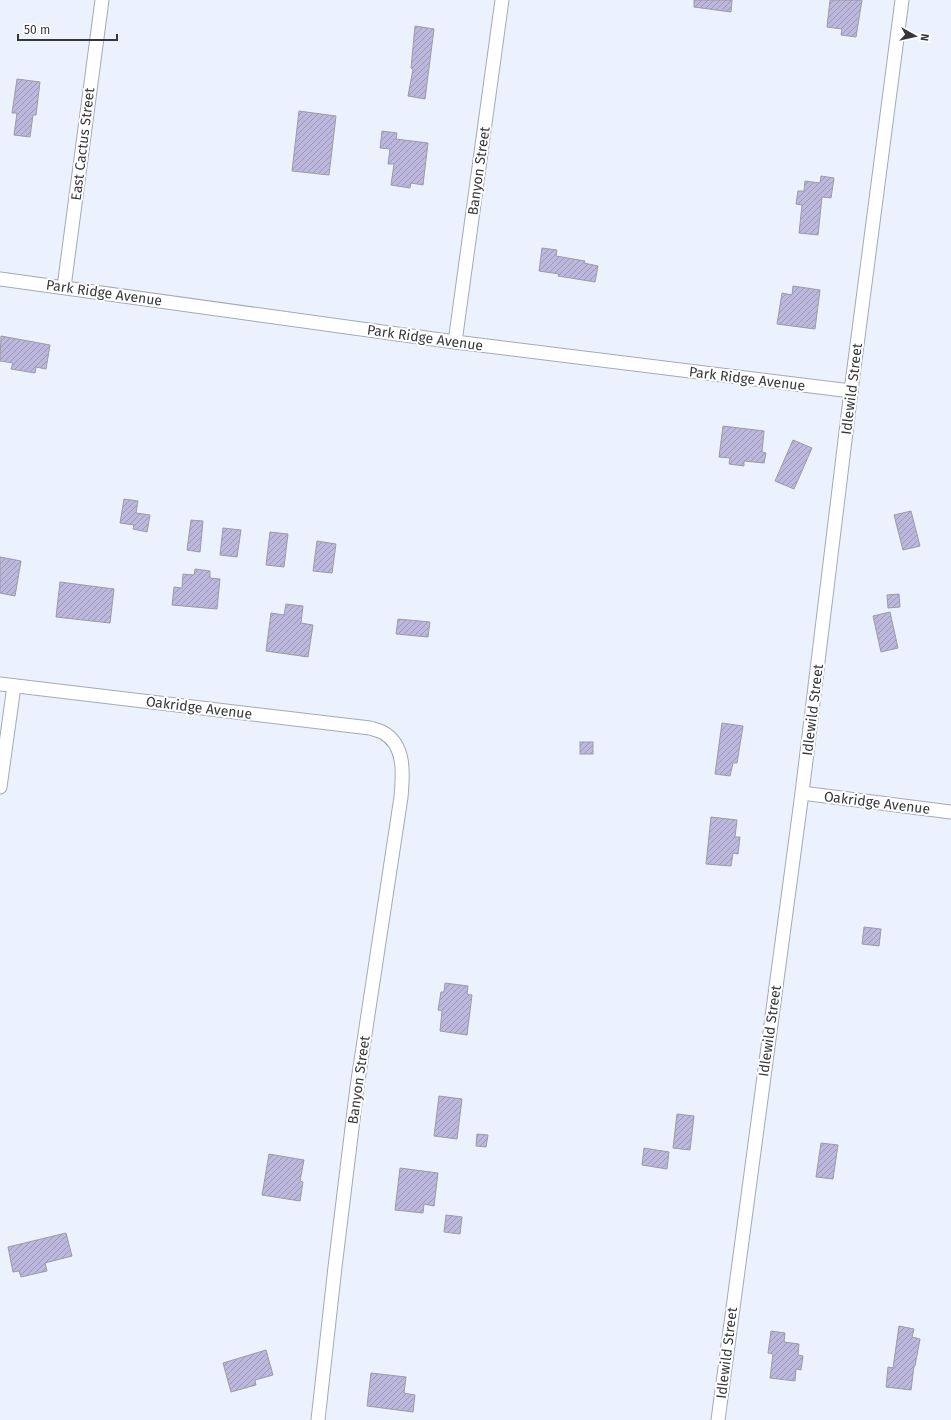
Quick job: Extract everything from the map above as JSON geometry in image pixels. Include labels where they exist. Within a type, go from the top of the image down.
[{"type":"street","name":"East Cactus Street","points":[[64,287],[102,0]]},
{"type":"street","name":"Banyon Street","points":[[455,342],[502,0]]},
{"type":"street","name":"Idlewild Street","points":[[718,1420],[802,793],[851,391],[902,0]]},
{"type":"street","name":"Park Ridge Avenue","points":[[0,279],[455,342],[851,391]]},
{"type":"street","name":"Oakridge Avenue","points":[[0,684],[370,728],[382,732],[394,742]]},
{"type":"street","points":[[0,787],[14,686]]},
{"type":"street","name":"Banyon Street","points":[[318,1420],[357,1087],[401,797],[403,778],[402,759],[394,742]]},
{"type":"street","name":"Oakridge Avenue","points":[[802,793],[951,812]]},
{"type":"building","points":[[694,0],[732,0],[731,12],[694,7]]},
{"type":"building","points":[[830,0],[862,0],[856,37],[841,35],[842,29],[827,27]]},
{"type":"building","points":[[415,26],[434,29],[425,99],[408,96],[413,69],[411,68]]},
{"type":"building","points":[[17,79],[40,82],[36,115],[33,115],[30,137],[14,135],[17,113],[12,113]]},
{"type":"building","points":[[299,111],[336,116],[329,175],[292,171]]},
{"type":"building","points":[[382,131],[397,133],[396,139],[428,143],[423,185],[411,183],[410,188],[391,185],[394,164],[388,164],[390,149],[380,148]]},
{"type":"building","points":[[821,176],[834,178],[831,198],[822,197],[818,235],[799,233],[802,205],[796,204],[798,191],[804,191],[805,181],[820,183]]},
{"type":"building","points":[[542,248],[557,250],[556,256],[585,261],[584,263],[598,266],[595,282],[558,276],[559,274],[539,271]]},
{"type":"building","points":[[793,286],[820,290],[815,329],[777,324],[782,293],[792,295]]},
{"type":"building","points":[[1,336],[50,345],[46,369],[36,367],[35,373],[11,369],[13,363],[0,361]]},
{"type":"building","points":[[723,426],[764,431],[762,452],[766,453],[764,463],[744,461],[744,466],[729,464],[730,458],[719,457]]},
{"type":"building","points":[[793,440],[812,448],[794,489],[775,481]]},
{"type":"building","points":[[124,499],[138,501],[136,513],[150,515],[147,532],[133,529],[134,525],[120,523]]},
{"type":"building","points":[[911,511],[920,546],[903,550],[894,515]]},
{"type":"building","points":[[191,520],[203,521],[200,552],[187,550]]},
{"type":"building","points":[[223,528],[241,530],[237,557],[220,555]]},
{"type":"building","points":[[270,532],[288,534],[284,567],[266,565]]},
{"type":"building","points":[[317,541],[336,544],[332,573],[313,571]]},
{"type":"building","points":[[0,557],[21,561],[15,596],[0,593]]},
{"type":"building","points":[[195,569],[210,571],[210,578],[220,579],[217,609],[172,605],[174,587],[182,588],[183,574],[194,575]]},
{"type":"building","points":[[60,582],[114,589],[110,623],[56,617]]},
{"type":"building","points":[[899,594],[900,607],[888,608],[887,595]]},
{"type":"building","points":[[286,604],[303,606],[301,623],[313,625],[308,657],[266,651],[271,613],[284,615]]},
{"type":"building","points":[[890,612],[898,648],[881,652],[873,616]]},
{"type":"building","points":[[398,619],[430,622],[428,637],[396,634]]},
{"type":"building","points":[[722,723],[743,726],[737,763],[733,763],[730,776],[715,774]]},
{"type":"building","points":[[580,742],[593,742],[593,754],[580,754]]},
{"type":"building","points":[[711,817],[737,820],[735,837],[740,837],[738,854],[733,853],[731,866],[706,864]]},
{"type":"building","points":[[864,927],[881,929],[879,946],[862,944]]},
{"type":"building","points":[[445,983],[468,986],[467,994],[472,995],[467,1035],[440,1031],[442,1011],[438,1010],[441,992],[444,992]]},
{"type":"building","points":[[439,1096],[462,1099],[457,1139],[434,1136]]},
{"type":"building","points":[[677,1114],[694,1116],[690,1150],[673,1148]]},
{"type":"building","points":[[477,1134],[488,1135],[486,1147],[476,1146]]},
{"type":"building","points":[[821,1143],[838,1145],[833,1179],[816,1177]]},
{"type":"building","points":[[644,1148],[669,1152],[667,1169],[642,1165]]},
{"type":"building","points":[[269,1154],[304,1160],[300,1181],[303,1182],[300,1201],[262,1195]]},
{"type":"building","points":[[400,1168],[438,1173],[434,1206],[424,1204],[423,1213],[395,1210]]},
{"type":"building","points":[[446,1215],[462,1217],[460,1234],[444,1232]]},
{"type":"building","points":[[66,1233],[72,1256],[45,1263],[47,1271],[21,1277],[19,1271],[13,1272],[8,1247]]},
{"type":"building","points":[[899,1326],[914,1329],[912,1337],[920,1339],[914,1366],[911,1390],[886,1387],[888,1367],[893,1368]]},
{"type":"building","points":[[771,1331],[785,1333],[784,1342],[799,1344],[798,1355],[803,1356],[801,1370],[796,1369],[795,1381],[770,1378],[773,1354],[768,1353]]},
{"type":"building","points":[[266,1350],[273,1375],[255,1380],[256,1385],[231,1392],[223,1363]]},
{"type":"building","points":[[371,1373],[406,1377],[404,1393],[415,1395],[413,1412],[367,1406]]}]
